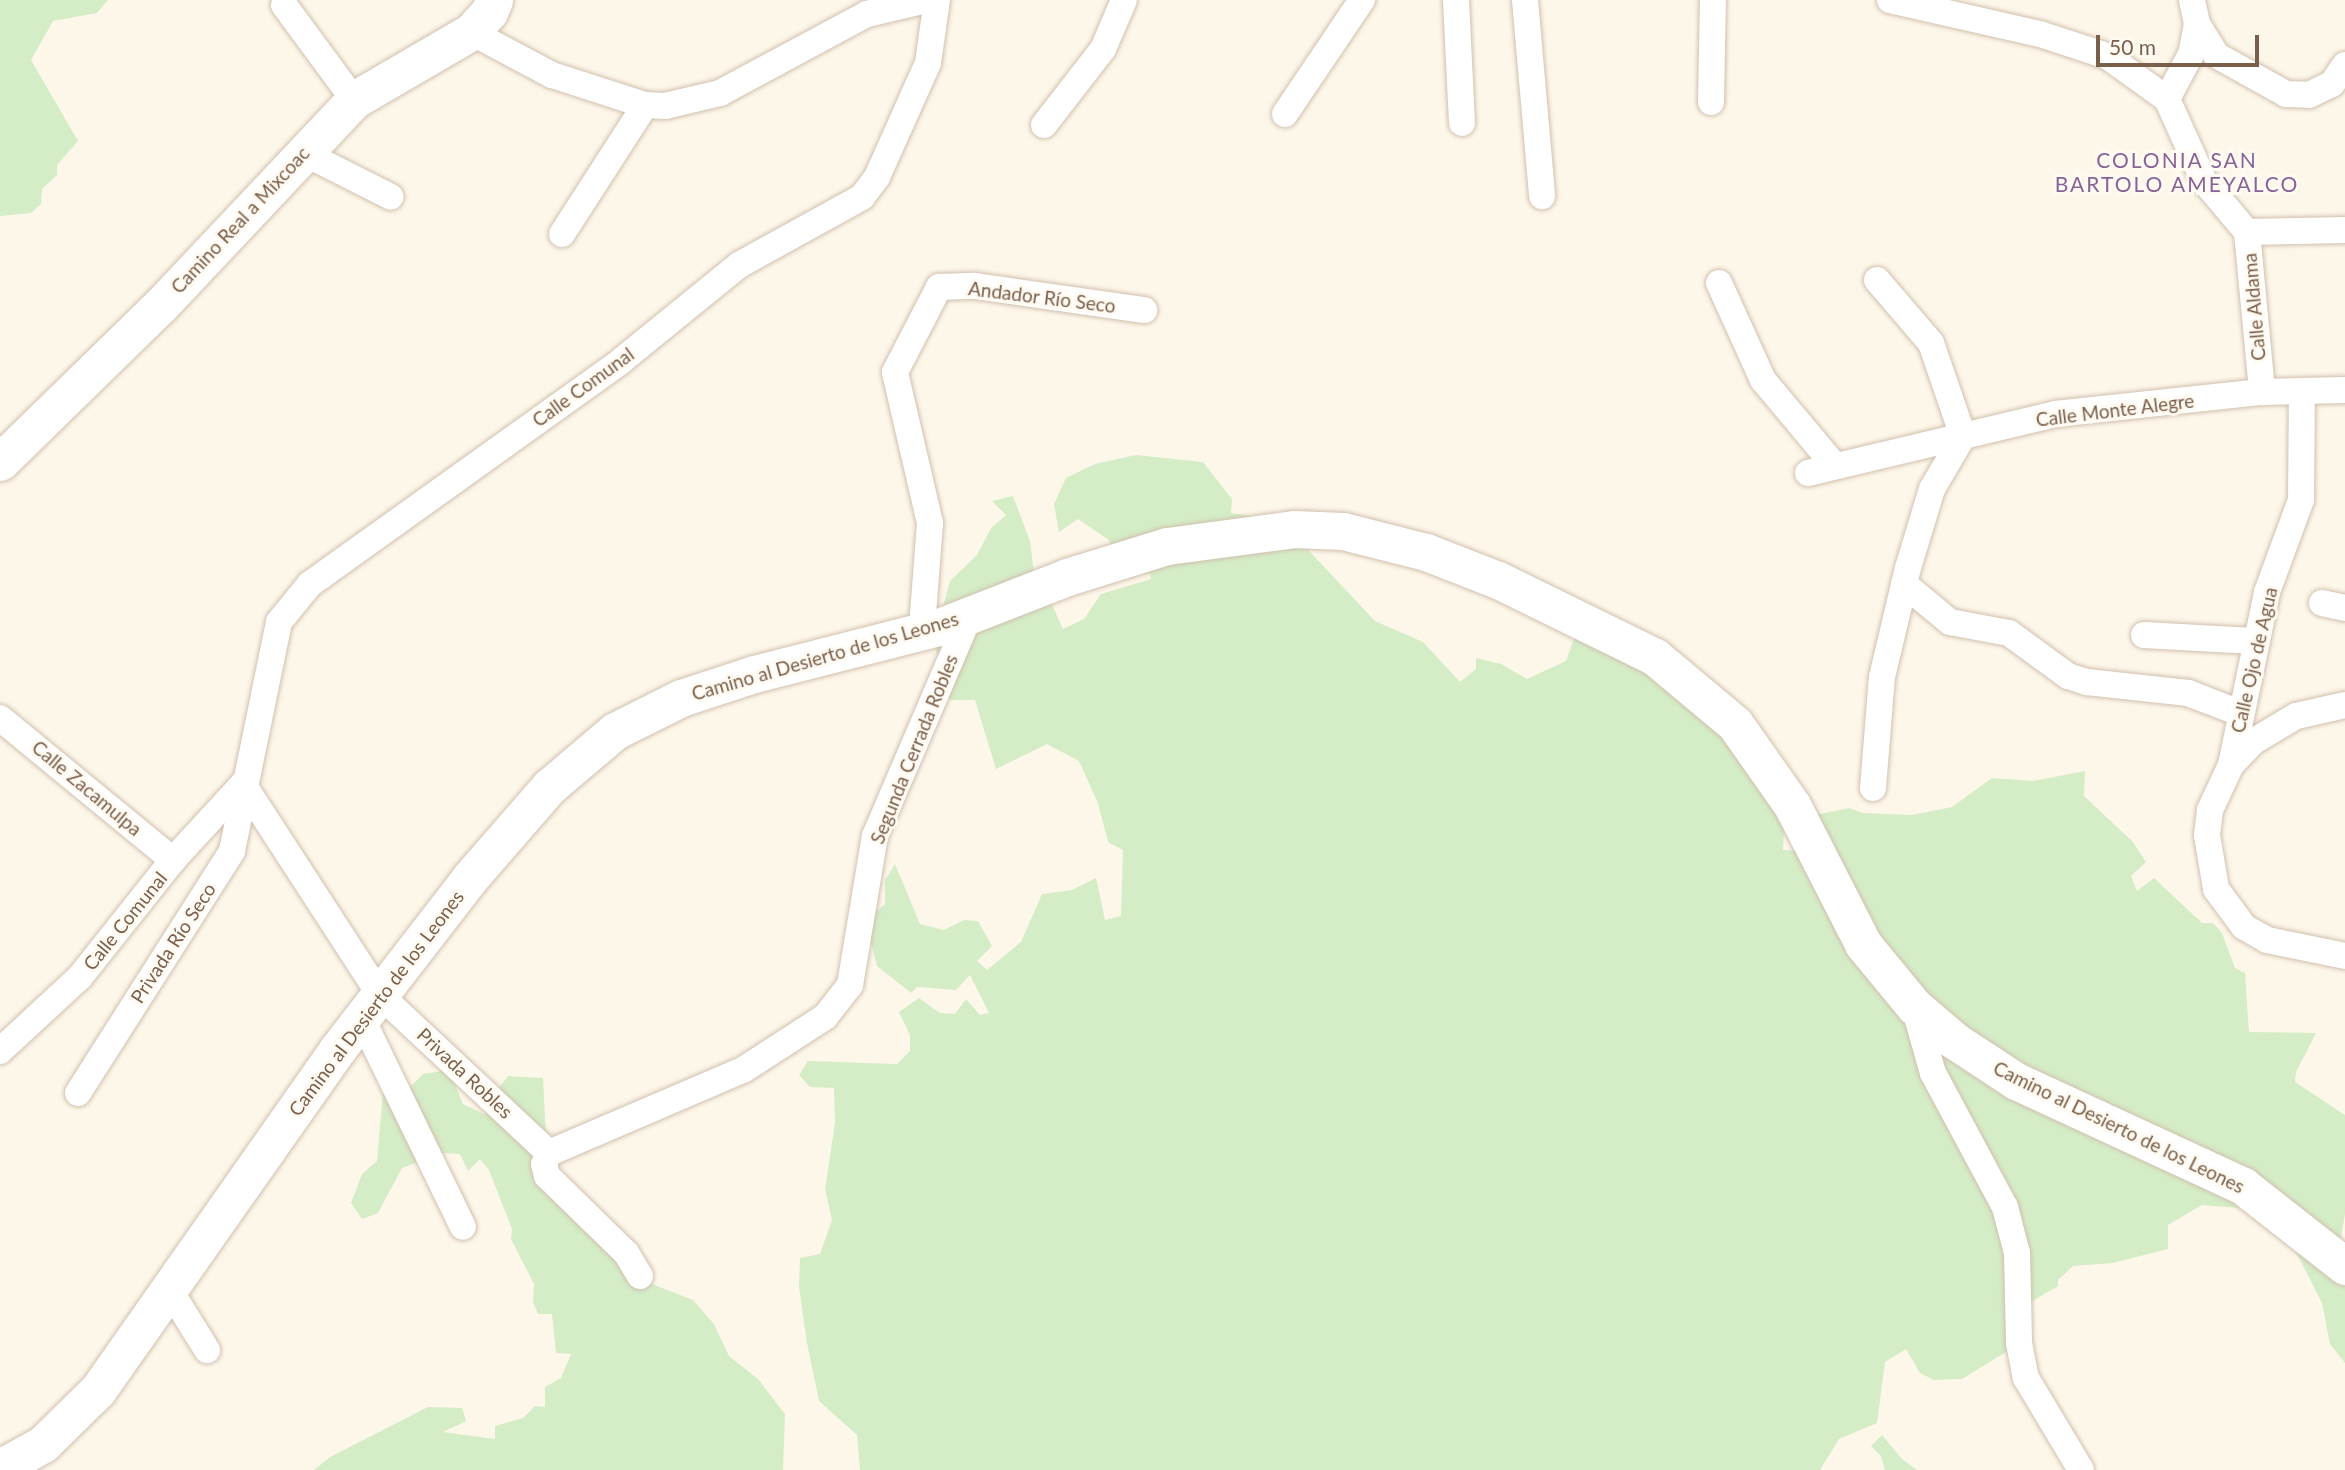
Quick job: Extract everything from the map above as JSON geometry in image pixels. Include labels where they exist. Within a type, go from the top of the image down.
[{"type":"main road","name":"Camino Real a Mixcoac","points":[[0,462],[160,306],[354,100],[471,32],[494,0]]},
{"type":"main road","name":"Camino al Desierto de los Leones","points":[[0,1468],[43,1444],[98,1390],[371,1007],[549,787],[615,731],[681,698],[754,674],[928,630],[1068,577],[1167,546],[1294,529],[1343,531],[1386,541],[1498,580],[1655,657],[1735,724],[1792,805],[1863,944],[1914,1006],[1955,1041],[2016,1081],[2243,1186],[2345,1266]]},
{"type":"street","points":[[471,32],[552,75],[645,104],[688,104],[720,93],[867,14],[926,0]]},
{"type":"street","name":"Calle Comunal","points":[[0,1051],[80,977],[173,860],[243,784],[279,622],[310,584],[621,361],[739,265],[862,197],[877,177],[928,63],[937,0]]},
{"type":"street","points":[[1044,125],[1103,49],[1124,0]]},
{"type":"street","points":[[1285,114],[1362,0]]},
{"type":"street","points":[[1456,0],[1462,123]]},
{"type":"street","points":[[1525,0],[1542,195]]},
{"type":"street","points":[[1711,102],[1713,0]]},
{"type":"street","points":[[1890,0],[2040,34],[2107,56],[2167,99],[2191,54],[2195,12]]},
{"type":"street","points":[[284,5],[354,100]]},
{"type":"street","points":[[2195,12],[2216,55],[2286,94],[2309,95],[2332,84],[2345,65]]},
{"type":"street","name":"Calle Aldama","points":[[2167,99],[2204,181],[2247,232],[2262,392]]},
{"type":"street","points":[[562,234],[645,104]]},
{"type":"street","points":[[304,153],[391,197]]},
{"type":"street","points":[[2247,232],[2345,230]]},
{"type":"street","points":[[1873,788],[1882,677],[1904,584],[1931,489],[1963,436],[1931,343],[1877,279]]},
{"type":"street","points":[[1719,284],[1763,380],[1835,466]]},
{"type":"street","name":"Andador Río Seco","points":[[928,630],[923,614],[930,523],[895,372],[939,287],[975,286],[1144,310]]},
{"type":"street","name":"Calle Monte Alegre","points":[[1808,473],[2055,414],[2262,392],[2345,390]]},
{"type":"street","name":"Calle Ojo de Agua","points":[[2231,765],[2254,641],[2301,500],[2302,393]]},
{"type":"street","points":[[1904,584],[1950,622],[2009,633],[2068,676],[2087,682],[2188,693],[2241,713]]},
{"type":"street","name":"Segunda Cerrada Robles","points":[[546,1159],[743,1070],[825,1017],[834,1007],[850,985],[876,836],[970,614]]},
{"type":"street","points":[[2144,635],[2254,641]]},
{"type":"street","points":[[2345,705],[2275,724],[2231,765],[2210,810],[2207,835],[2209,865],[2228,909],[2244,927],[2267,940],[2345,956]]},
{"type":"street","name":"Calle Zacamulpa","points":[[0,718],[173,860]]},
{"type":"street","points":[[243,784],[371,1007],[463,1227]]},
{"type":"street","name":"Privada Río Seco","points":[[78,1093],[232,851],[243,784]]},
{"type":"street","points":[[1914,1006],[1933,1073],[2005,1207],[2017,1253],[2019,1343],[2026,1378],[2081,1470]]},
{"type":"street","name":"Privada Robles","points":[[371,1007],[546,1159],[547,1176],[626,1253],[640,1276]]},
{"type":"street","points":[[169,1289],[207,1350]]},
{"type":"green space","points":[[0,0],[108,0],[97,13],[53,21],[31,60],[78,141],[57,165],[57,175],[42,189],[41,204],[31,213],[0,216]]},
{"type":"green space","points":[[1136,455],[1203,462],[1232,499],[1231,513],[1280,520],[1375,621],[1423,642],[1460,682],[1476,669],[1476,658],[1501,664],[1527,679],[1566,661],[1575,636],[1674,667],[1785,808],[1783,850],[1808,851],[1815,815],[1849,808],[1863,813],[1912,815],[1952,807],[1992,778],[2033,781],[2085,771],[2084,796],[2133,842],[2146,862],[2131,876],[2137,891],[2154,878],[2202,923],[2213,923],[2222,933],[2235,968],[2245,973],[2249,1032],[2316,1033],[2296,1072],[2295,1082],[2345,1115],[2345,1214],[2337,1260],[2345,1265],[2345,1363],[2330,1344],[2322,1303],[2291,1242],[2252,1209],[2202,1205],[2168,1225],[2168,1249],[2113,1263],[2073,1266],[2058,1280],[2058,1286],[2017,1310],[2006,1352],[1962,1379],[1934,1380],[1920,1373],[1906,1349],[1885,1362],[1877,1423],[1839,1439],[1820,1470],[860,1470],[857,1435],[819,1401],[807,1343],[799,1287],[800,1258],[820,1254],[832,1220],[825,1189],[835,1123],[834,1088],[810,1087],[799,1075],[808,1061],[897,1064],[910,1051],[910,1035],[899,1012],[919,998],[940,1013],[955,1014],[966,999],[980,1015],[989,1013],[970,975],[956,990],[917,987],[911,993],[877,966],[865,921],[885,904],[885,880],[895,864],[920,924],[944,930],[964,920],[978,921],[992,946],[977,961],[987,970],[1021,942],[1042,894],[1072,890],[1096,878],[1105,920],[1121,916],[1123,850],[1108,842],[1098,803],[1079,761],[1047,744],[996,769],[975,700],[951,700],[936,689],[938,657],[929,629],[939,621],[950,581],[977,555],[991,528],[1006,515],[992,501],[1013,496],[1030,541],[1035,582],[1047,594],[1063,629],[1084,619],[1101,594],[1151,579],[1150,574],[1137,574],[1119,564],[1109,540],[1078,519],[1059,532],[1054,504],[1066,478],[1095,464]]},
{"type":"green space","points":[[449,1070],[463,1104],[486,1115],[486,1105],[508,1076],[543,1078],[548,1179],[647,1282],[693,1300],[714,1324],[729,1356],[758,1379],[785,1414],[783,1470],[314,1470],[330,1457],[428,1407],[462,1408],[466,1421],[443,1432],[495,1439],[495,1426],[523,1418],[535,1406],[545,1407],[545,1387],[561,1378],[571,1354],[556,1353],[552,1314],[538,1314],[533,1302],[534,1284],[511,1239],[512,1229],[489,1170],[480,1159],[468,1171],[460,1154],[443,1153],[402,1168],[378,1213],[362,1219],[351,1203],[362,1174],[377,1161],[383,1092],[405,1092],[423,1074]]},
{"type":"green space","points":[[1882,1435],[1901,1458],[1917,1470],[1885,1470],[1881,1456],[1871,1446]]},
{"type":"district","name":"COLONIA SAN BARTOLO AMEYALCO","points":[[2177,172]]}]
